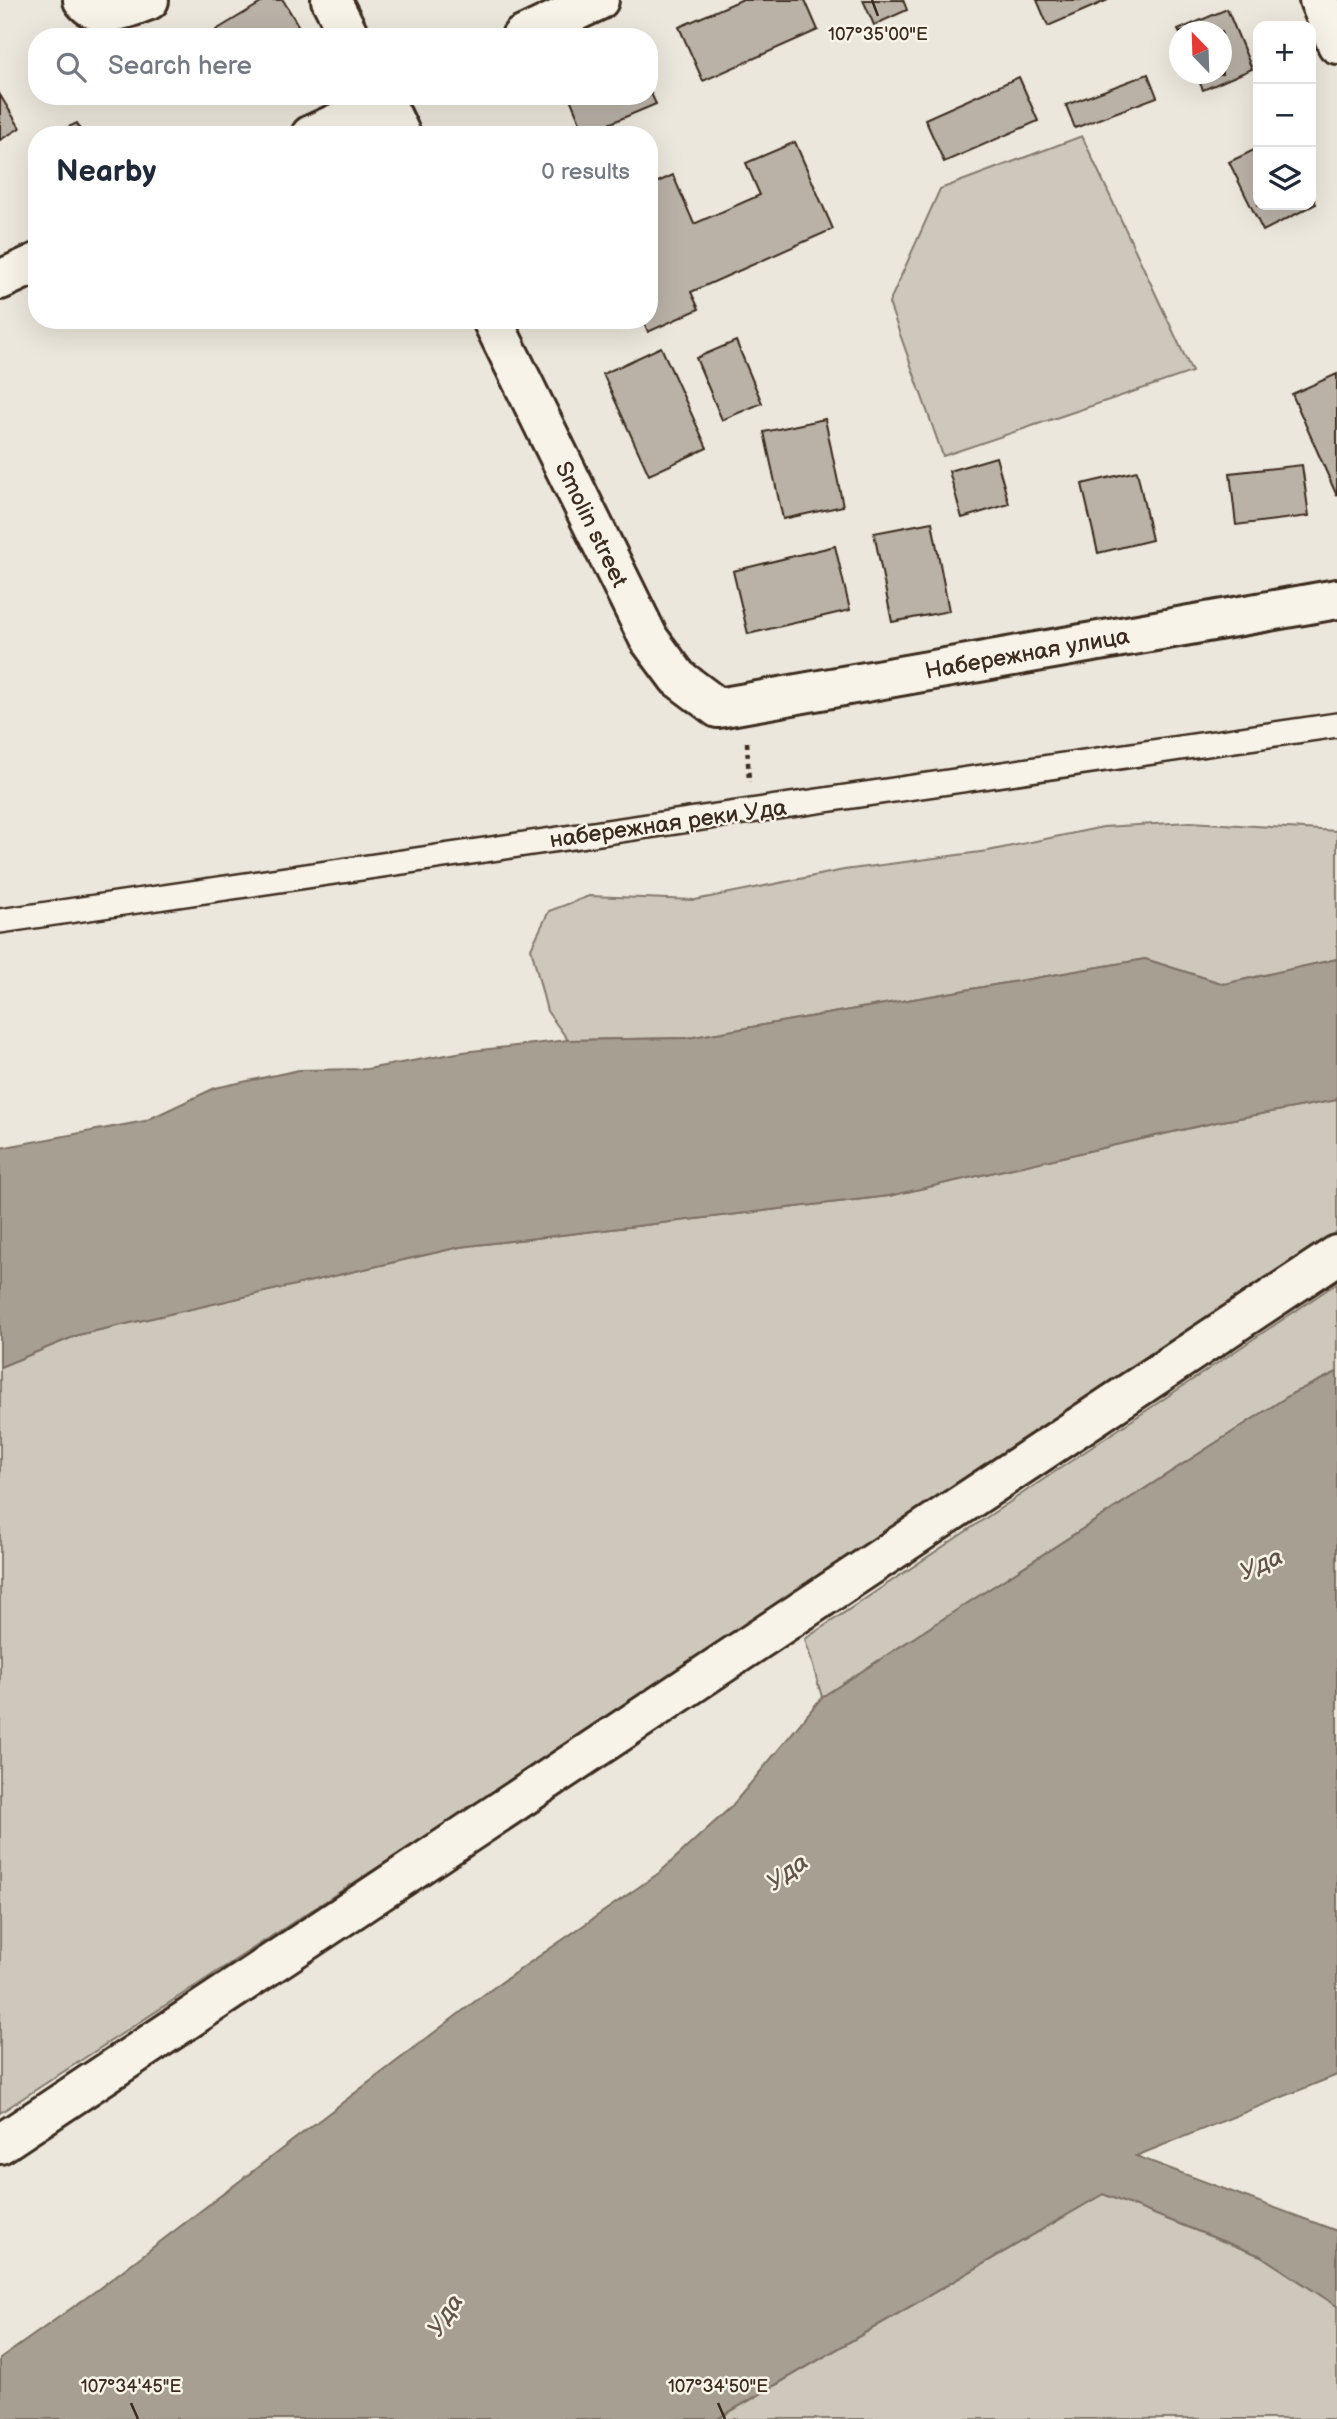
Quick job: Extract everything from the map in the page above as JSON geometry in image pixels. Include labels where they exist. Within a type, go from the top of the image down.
[{"type":"street","points":[[83,0],[87,5],[114,13],[149,0]]},
{"type":"street","points":[[331,0],[345,28]]},
{"type":"street","points":[[540,28],[599,0]]},
{"type":"street","points":[[1319,0],[1337,44]]},
{"type":"street","points":[[337,126],[391,107]]},
{"type":"street","points":[[0,280],[28,267]]},
{"type":"street","name":"Smolin street","points":[[496,329],[649,639],[678,678],[718,708]]},
{"type":"street","name":"Набережная улица","points":[[718,708],[1337,599]]},
{"type":"street","points":[[0,2144],[1337,1255]]},
{"type":"lane","name":"набережная реки Уда","points":[[0,921],[1337,725]]},
{"type":"path","points":[[747,734],[750,811]]},
{"type":"shaded area","points":[[1082,136],[1192,372],[943,456],[889,303],[940,189]]},
{"type":"shaded area","points":[[1190,822],[1337,831],[1337,959],[1224,984],[1145,959],[688,1038],[568,1040],[547,1011],[531,948],[549,911],[589,896],[695,900],[844,870],[988,851],[1103,827]]},
{"type":"shaded area","points":[[1337,1100],[1337,1232],[747,1627],[0,2113],[0,1367],[78,1335],[460,1247],[889,1196],[1217,1122]]},
{"type":"shaded area","points":[[1337,1283],[1337,1372],[1293,1393],[822,1697],[805,1639]]},
{"type":"shaded area","points":[[1103,2194],[1261,2256],[1337,2306],[1337,2419],[718,2419]]},
{"type":"water","points":[[1145,959],[1224,984],[1337,959],[1337,1100],[1217,1122],[889,1196],[460,1247],[78,1335],[0,1367],[0,1148],[145,1121],[215,1088],[299,1070],[367,1069],[463,1052],[568,1040],[688,1038]]},
{"type":"water","name":"Уда","points":[[1337,1372],[1337,2075],[1136,2156],[1337,2231],[1337,2306],[1261,2256],[1103,2194],[717,2419],[0,2419],[0,2359],[97,2290],[486,1993],[659,1873],[731,1807],[822,1697],[1293,1393]]},
{"type":"building","points":[[266,0],[283,0],[300,28],[219,28]]},
{"type":"building","points":[[741,0],[805,0],[818,30],[703,81],[679,27]]},
{"type":"building","points":[[863,0],[903,0],[907,10],[874,25]]},
{"type":"building","points":[[1037,0],[1108,0],[1048,26]]},
{"type":"building","points":[[1227,9],[1232,21],[1199,21]]},
{"type":"building","points":[[1232,21],[1252,69],[1232,78]]},
{"type":"building","points":[[1148,74],[1157,97],[1075,128],[1066,105]]},
{"type":"building","points":[[1019,77],[1038,121],[944,162],[925,119]]},
{"type":"building","points":[[1200,84],[1217,84],[1203,90]]},
{"type":"building","points":[[0,95],[20,128],[0,140]]},
{"type":"building","points":[[573,105],[654,105],[604,126],[582,126]]},
{"type":"building","points":[[795,142],[833,229],[691,292],[699,309],[658,327],[658,182],[673,175],[694,224],[760,195],[746,163]]},
{"type":"building","points":[[1253,150],[1253,210],[1304,210],[1263,231],[1229,162]]},
{"type":"building","points":[[736,341],[762,403],[722,420],[696,358]]},
{"type":"building","points":[[661,347],[707,448],[649,475],[603,374]]},
{"type":"building","points":[[1337,374],[1337,496],[1292,394]]},
{"type":"building","points":[[825,419],[843,506],[783,519],[764,432]]},
{"type":"building","points":[[996,457],[1009,504],[962,518],[949,471]]},
{"type":"building","points":[[1302,465],[1309,516],[1236,525],[1230,473]]},
{"type":"building","points":[[1137,471],[1152,540],[1098,553],[1082,484]]},
{"type":"building","points":[[932,522],[949,611],[892,622],[874,533]]},
{"type":"building","points":[[835,546],[850,610],[748,634],[733,571]]}]
